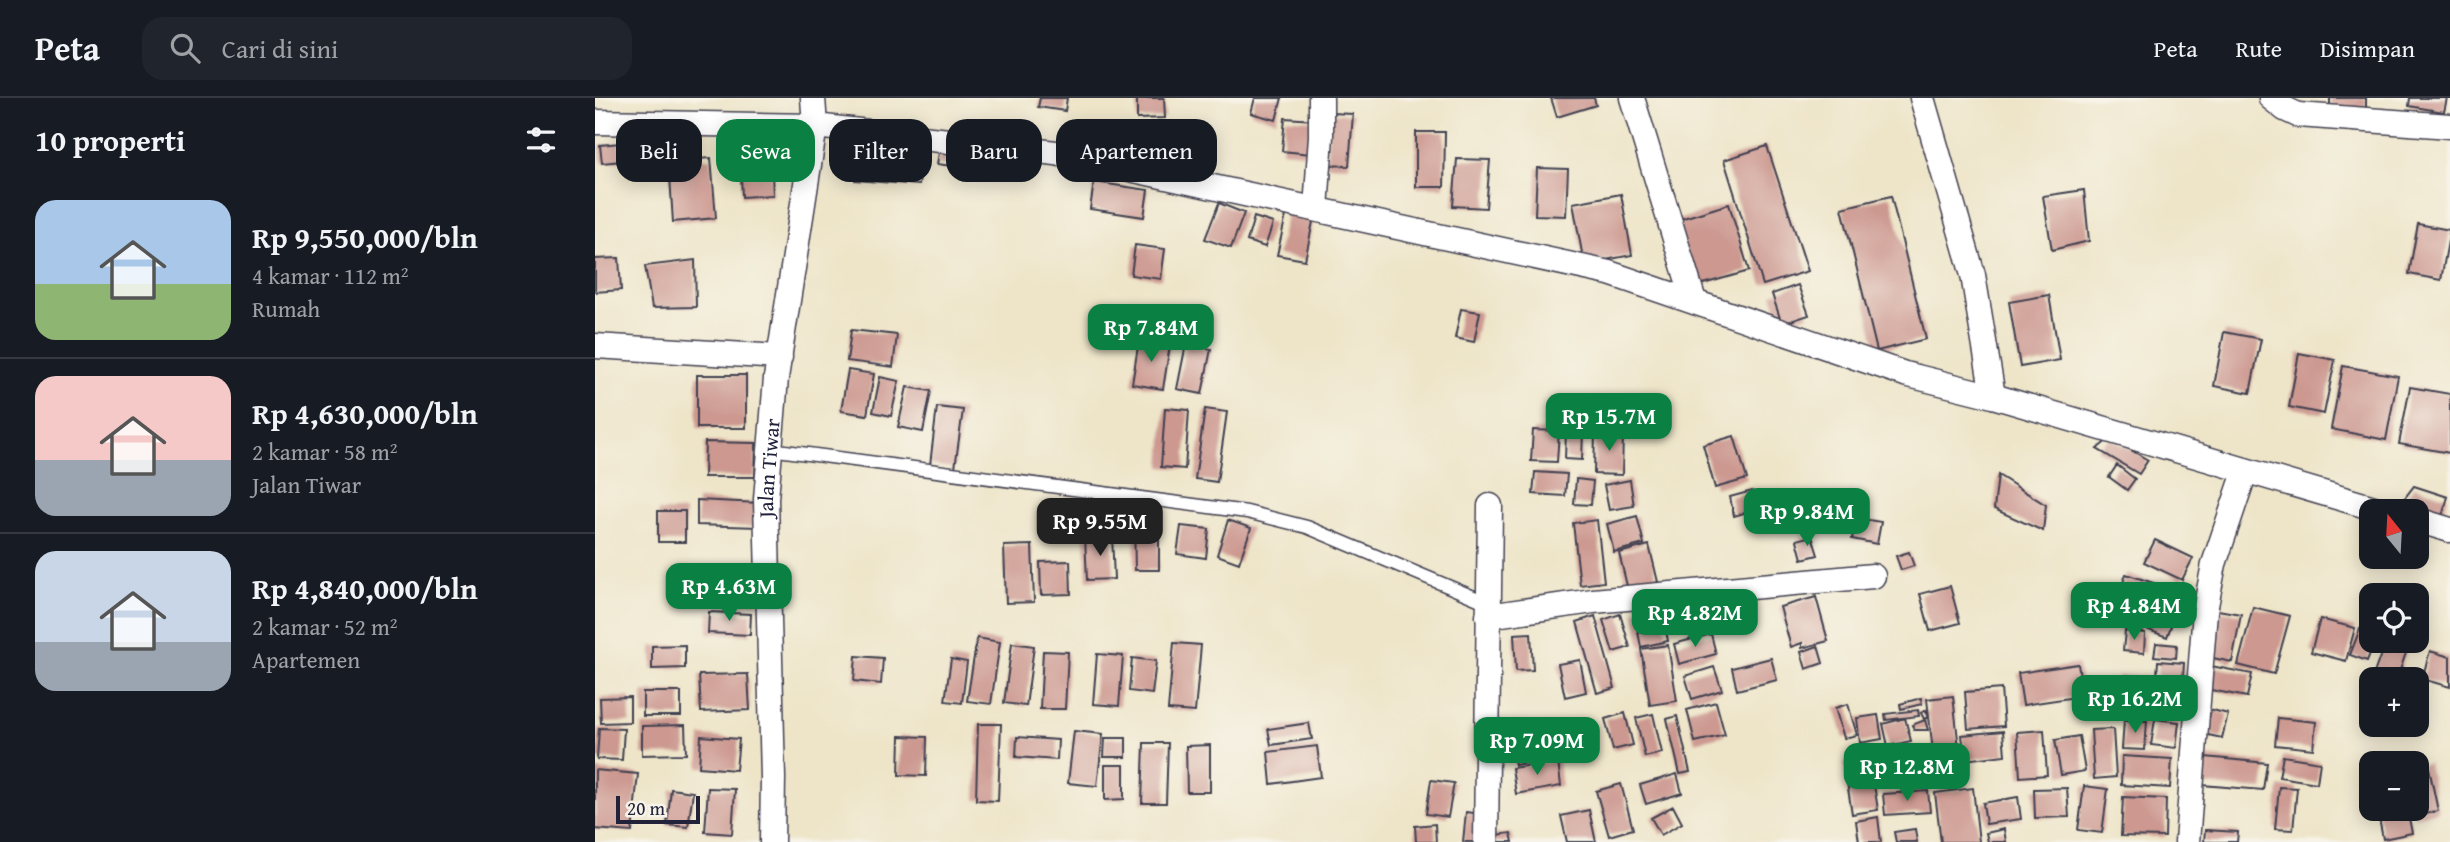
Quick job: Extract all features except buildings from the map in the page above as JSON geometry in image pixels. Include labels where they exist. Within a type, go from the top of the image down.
[{"type":"street","name":"Jalan Tiwar","points":[[813,98],[814,119]]},
{"type":"street","points":[[1316,209],[1321,98]]},
{"type":"street","points":[[1632,98],[1694,301]]},
{"type":"street","points":[[1922,98],[1973,275],[1993,396]]},
{"type":"street","points":[[2271,98],[2285,109],[2298,114],[2450,126]]},
{"type":"street","points":[[595,122],[716,125]]},
{"type":"street","points":[[815,127],[1056,153],[1609,273],[1905,374],[1993,396],[2359,504]]},
{"type":"street","name":"Jalan Tiwar","points":[[772,842],[773,778],[766,499],[779,357],[806,182]]},
{"type":"street","points":[[595,346],[779,357]]},
{"type":"street","points":[[2187,842],[2205,611],[2214,564],[2245,472]]},
{"type":"street","points":[[1486,842],[1490,506]]},
{"type":"street","points":[[2429,524],[2450,530]]},
{"type":"street","points":[[1488,609],[1873,576]]},
{"type":"lane","points":[[771,449],[1278,518],[1307,527],[1488,609]]}]
